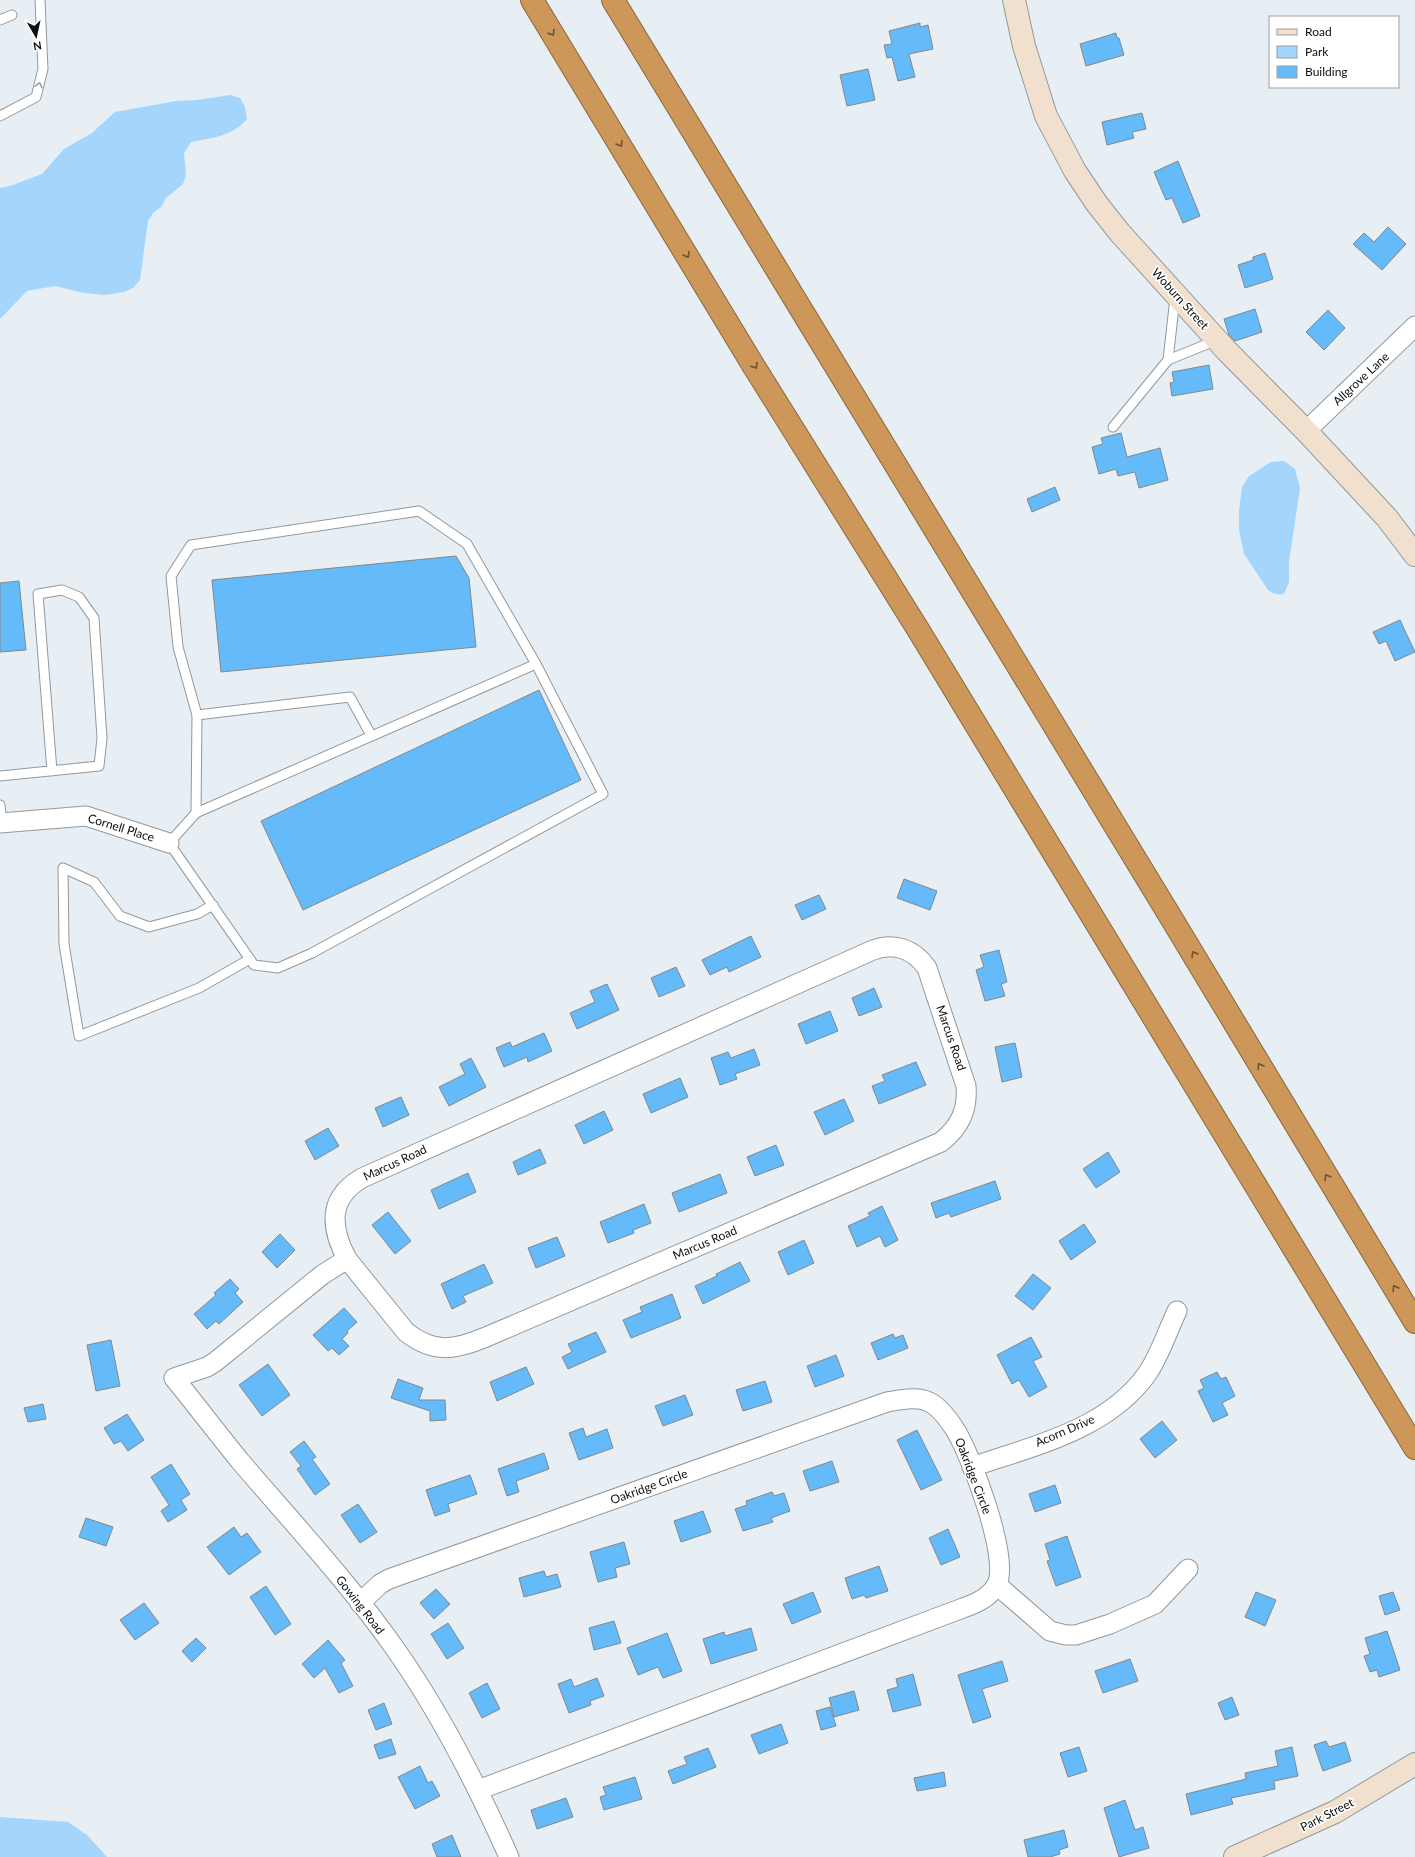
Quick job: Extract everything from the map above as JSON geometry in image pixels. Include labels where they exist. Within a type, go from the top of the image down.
[{"type":"highway","points":[[532,0],[923,638],[1415,1448]]},
{"type":"highway","points":[[613,0],[1166,909],[1415,1322]]},
{"type":"street","name":"Woburn Street","points":[[1014,0],[1024,46],[1046,116],[1066,155],[1097,204],[1217,340],[1306,431],[1387,518],[1415,554]]},
{"type":"street","name":"Allgrove Lane","points":[[1306,431],[1415,326]]},
{"type":"street","name":"Cornell Place","points":[[1,817],[86,816],[169,843]]},
{"type":"street","name":"Marcus Road","points":[[888,946],[903,948],[917,956],[927,968],[966,1086],[966,1104],[964,1113],[955,1129],[941,1142],[486,1337],[458,1347],[448,1348],[432,1346],[418,1340],[406,1332],[347,1259],[335,1233],[335,1212],[343,1194],[362,1178],[873,950],[888,946]]},
{"type":"street","name":"Gowing Road","points":[[347,1259],[322,1275],[215,1362],[207,1367],[174,1378],[240,1460],[360,1603],[396,1650],[457,1750],[478,1790],[509,1857]]},
{"type":"street","name":"Acorn Drive","points":[[972,1468],[1079,1428],[1109,1411],[1134,1390],[1147,1373],[1157,1356],[1177,1311]]},
{"type":"street","name":"Oakridge Circle","points":[[360,1603],[378,1586],[389,1579],[887,1402],[919,1399],[929,1401],[937,1407],[956,1432],[972,1468],[997,1546],[1000,1571],[997,1586]]},
{"type":"street","points":[[478,1790],[972,1604],[987,1596],[997,1586],[1050,1631],[1066,1635],[1076,1635],[1110,1624],[1159,1601],[1188,1569]]},
{"type":"street","name":"Park Street","points":[[1235,1857],[1335,1812],[1415,1764]]},
{"type":"lane","points":[[0,116],[36,97],[43,69],[40,0]]},
{"type":"lane","points":[[0,20],[12,14]]},
{"type":"lane","points":[[1168,360],[1176,295]]},
{"type":"lane","points":[[1113,427],[1168,360],[1217,340]]},
{"type":"lane","points":[[196,813],[197,715],[178,647],[171,576],[191,545],[418,512],[467,544],[536,664],[604,794],[312,953],[278,968],[254,965],[169,843],[196,813],[536,664]]},
{"type":"lane","points":[[0,776],[99,766],[102,738],[94,618],[80,597],[62,590],[38,594],[52,770]]},
{"type":"lane","points":[[197,715],[350,697],[372,735]]},
{"type":"lane","points":[[213,905],[197,914],[149,927],[120,916],[94,882],[63,868],[64,944],[79,1036],[199,988],[250,959]]},
{"type":"green space","points":[[230,95],[240,98],[245,107],[247,119],[229,133],[191,142],[184,153],[186,174],[183,184],[166,198],[161,207],[153,213],[148,221],[140,280],[133,288],[124,292],[104,295],[84,293],[55,286],[27,291],[0,319],[0,188],[10,186],[42,174],[64,149],[92,133],[115,112],[176,101],[197,100]]},
{"type":"green space","points":[[1284,461],[1295,469],[1300,488],[1289,562],[1289,582],[1284,594],[1279,594],[1268,590],[1244,554],[1239,530],[1239,511],[1242,487],[1249,476],[1271,462]]},
{"type":"green space","points":[[0,1817],[68,1822],[87,1835],[107,1857],[0,1857]]},
{"type":"building","points":[[920,23],[920,27],[928,25],[933,49],[909,54],[915,77],[898,81],[892,57],[887,58],[884,45],[892,44],[889,31]]},
{"type":"building","points":[[1116,33],[1124,55],[1086,66],[1080,44]]},
{"type":"building","points":[[868,69],[875,100],[847,106],[840,75]]},
{"type":"building","points":[[1142,113],[1146,129],[1132,132],[1134,138],[1107,145],[1102,122]]},
{"type":"building","points":[[1178,161],[1200,216],[1183,223],[1172,198],[1166,200],[1154,172]]},
{"type":"building","points":[[1388,227],[1406,244],[1382,270],[1353,244],[1364,233],[1374,242]]},
{"type":"building","points":[[1265,253],[1273,279],[1245,288],[1238,265],[1253,260],[1253,257]]},
{"type":"building","points":[[1255,309],[1262,332],[1235,341],[1229,335],[1224,319]]},
{"type":"building","points":[[1328,310],[1345,328],[1324,350],[1306,332]]},
{"type":"building","points":[[1209,365],[1213,389],[1172,396],[1170,383],[1174,382],[1172,372]]},
{"type":"building","points":[[1121,433],[1127,457],[1160,448],[1168,480],[1139,488],[1135,472],[1118,476],[1116,469],[1099,474],[1092,447],[1103,444],[1101,438]]},
{"type":"building","points":[[1055,487],[1060,500],[1032,512],[1027,499]]},
{"type":"building","points":[[456,556],[469,578],[476,647],[221,672],[212,580]]},
{"type":"building","points":[[19,581],[26,650],[0,652],[0,583]]},
{"type":"building","points":[[1400,620],[1415,652],[1395,661],[1386,641],[1379,644],[1373,632]]},
{"type":"building","points":[[539,690],[581,780],[303,910],[261,821]]},
{"type":"building","points":[[904,879],[937,891],[930,910],[897,898]]},
{"type":"building","points":[[819,895],[826,909],[802,920],[795,905]]},
{"type":"building","points":[[751,936],[761,957],[729,972],[727,967],[710,975],[702,960]]},
{"type":"building","points":[[999,950],[1007,982],[1001,984],[1005,996],[985,1001],[976,970],[984,967],[980,955]]},
{"type":"building","points":[[676,967],[685,986],[659,997],[651,978]]},
{"type":"building","points":[[607,984],[619,1010],[577,1029],[570,1013],[595,1002],[590,991]]},
{"type":"building","points":[[874,988],[882,1007],[859,1016],[852,998]]},
{"type":"building","points":[[830,1011],[838,1031],[806,1044],[798,1024]]},
{"type":"building","points":[[544,1033],[552,1051],[528,1062],[527,1057],[504,1067],[496,1048],[510,1042],[512,1047]]},
{"type":"building","points":[[1015,1043],[1022,1077],[1002,1082],[995,1047]]},
{"type":"building","points":[[754,1049],[760,1065],[735,1074],[737,1079],[720,1085],[711,1058],[728,1052],[731,1058]]},
{"type":"building","points":[[471,1058],[486,1087],[449,1106],[439,1087],[465,1074],[460,1064]]},
{"type":"building","points":[[916,1062],[926,1085],[879,1104],[872,1086],[885,1081],[882,1075]]},
{"type":"building","points":[[680,1078],[688,1097],[651,1113],[643,1094]]},
{"type":"building","points":[[401,1097],[409,1115],[383,1127],[375,1108]]},
{"type":"building","points":[[844,1099],[854,1121],[825,1135],[814,1112]]},
{"type":"building","points":[[604,1111],[613,1130],[584,1144],[575,1125]]},
{"type":"building","points":[[328,1128],[339,1146],[315,1160],[305,1141]]},
{"type":"building","points":[[776,1145],[784,1165],[755,1176],[747,1157]]},
{"type":"building","points":[[540,1149],[546,1163],[518,1175],[513,1162]]},
{"type":"building","points":[[1108,1152],[1120,1172],[1096,1188],[1083,1169]]},
{"type":"building","points":[[468,1173],[476,1192],[439,1209],[431,1190]]},
{"type":"building","points":[[720,1174],[727,1193],[679,1212],[672,1193]]},
{"type":"building","points":[[995,1181],[1001,1199],[951,1217],[949,1213],[936,1218],[931,1203]]},
{"type":"building","points":[[644,1204],[651,1223],[633,1230],[634,1233],[608,1243],[600,1222]]},
{"type":"building","points":[[882,1206],[898,1240],[885,1247],[880,1236],[857,1247],[848,1226],[870,1216],[868,1213]]},
{"type":"building","points":[[388,1212],[411,1241],[395,1254],[372,1225]]},
{"type":"building","points":[[1084,1224],[1096,1242],[1071,1260],[1059,1241]]},
{"type":"building","points":[[280,1234],[295,1250],[277,1268],[262,1252]]},
{"type":"building","points":[[557,1237],[565,1256],[536,1268],[528,1248]]},
{"type":"building","points":[[804,1240],[814,1263],[788,1275],[778,1252]]},
{"type":"building","points":[[740,1262],[750,1281],[703,1304],[695,1286],[717,1276],[716,1274]]},
{"type":"building","points":[[484,1264],[493,1283],[463,1296],[466,1302],[452,1309],[441,1284]]},
{"type":"building","points":[[1033,1274],[1051,1288],[1033,1310],[1015,1296]]},
{"type":"building","points":[[230,1279],[239,1289],[235,1293],[243,1302],[219,1324],[216,1321],[207,1329],[194,1314],[216,1295],[214,1293]]},
{"type":"building","points":[[672,1294],[681,1318],[631,1338],[623,1320],[642,1312],[640,1307]]},
{"type":"building","points":[[344,1308],[357,1322],[347,1331],[348,1333],[342,1339],[349,1346],[339,1355],[332,1348],[328,1351],[313,1335]]},
{"type":"building","points":[[596,1332],[606,1352],[568,1369],[562,1357],[572,1352],[568,1344]]},
{"type":"building","points":[[893,1334],[895,1338],[903,1335],[908,1348],[878,1360],[871,1343]]},
{"type":"building","points":[[1031,1337],[1042,1357],[1033,1361],[1047,1387],[1029,1397],[1019,1380],[1012,1384],[997,1355]]},
{"type":"building","points":[[111,1340],[120,1386],[96,1391],[87,1345]]},
{"type":"building","points":[[836,1355],[844,1376],[815,1387],[807,1366]]},
{"type":"building","points":[[268,1364],[290,1395],[262,1416],[239,1385]]},
{"type":"building","points":[[526,1367],[534,1384],[497,1401],[490,1382]]},
{"type":"building","points":[[1217,1372],[1221,1379],[1226,1377],[1235,1396],[1222,1403],[1228,1415],[1213,1422],[1198,1391],[1204,1388],[1200,1380]]},
{"type":"building","points":[[398,1379],[423,1388],[419,1400],[445,1400],[446,1420],[430,1421],[430,1411],[391,1398]]},
{"type":"building","points":[[765,1381],[772,1402],[743,1411],[736,1390]]},
{"type":"building","points":[[685,1395],[693,1415],[663,1426],[655,1406]]},
{"type":"building","points":[[43,1404],[46,1419],[28,1422],[24,1408]]},
{"type":"building","points":[[127,1414],[144,1440],[128,1451],[121,1441],[114,1444],[104,1428]]},
{"type":"building","points":[[1162,1421],[1177,1440],[1155,1458],[1140,1439]]},
{"type":"building","points":[[583,1428],[586,1437],[607,1429],[613,1448],[579,1460],[569,1433]]},
{"type":"building","points":[[917,1430],[942,1480],[921,1490],[897,1440]]},
{"type":"building","points":[[304,1441],[316,1457],[312,1459],[330,1484],[315,1495],[297,1469],[301,1466],[290,1452]]},
{"type":"building","points":[[544,1453],[549,1469],[516,1481],[519,1492],[507,1496],[498,1469]]},
{"type":"building","points":[[832,1461],[839,1482],[810,1491],[803,1471]]},
{"type":"building","points":[[171,1464],[190,1494],[181,1500],[187,1510],[168,1522],[161,1511],[169,1505],[151,1477]]},
{"type":"building","points":[[470,1475],[477,1494],[448,1504],[450,1511],[435,1516],[426,1490]]},
{"type":"building","points":[[1055,1485],[1061,1503],[1035,1512],[1029,1494]]},
{"type":"building","points":[[772,1492],[774,1496],[784,1493],[790,1511],[771,1518],[773,1522],[743,1531],[735,1509],[747,1505],[746,1501]]},
{"type":"building","points":[[358,1504],[377,1532],[360,1543],[341,1515]]},
{"type":"building","points":[[703,1511],[711,1532],[681,1542],[674,1521]]},
{"type":"building","points":[[86,1518],[113,1527],[106,1546],[79,1537]]},
{"type":"building","points":[[234,1527],[241,1537],[247,1533],[261,1552],[229,1575],[207,1547]]},
{"type":"building","points":[[948,1529],[960,1557],[941,1565],[929,1538]]},
{"type":"building","points":[[1067,1536],[1081,1577],[1056,1586],[1047,1561],[1050,1560],[1045,1544]]},
{"type":"building","points":[[624,1542],[630,1564],[615,1568],[617,1577],[598,1582],[590,1552]]},
{"type":"building","points":[[879,1566],[888,1591],[866,1598],[864,1595],[852,1599],[845,1578]]},
{"type":"building","points":[[544,1571],[546,1577],[557,1574],[561,1587],[524,1597],[519,1578]]},
{"type":"building","points":[[266,1586],[291,1624],[275,1635],[250,1597]]},
{"type":"building","points":[[436,1589],[450,1604],[434,1619],[420,1603]]},
{"type":"building","points":[[813,1592],[821,1612],[792,1624],[783,1604]]},
{"type":"building","points":[[1256,1592],[1276,1600],[1265,1626],[1245,1617]]},
{"type":"building","points":[[1393,1592],[1400,1610],[1385,1615],[1379,1596]]},
{"type":"building","points":[[144,1603],[159,1623],[135,1640],[120,1620]]},
{"type":"building","points":[[614,1621],[621,1643],[594,1650],[589,1628]]},
{"type":"building","points":[[448,1623],[464,1648],[447,1659],[431,1634]]},
{"type":"building","points":[[751,1628],[757,1650],[711,1664],[703,1639],[724,1632],[725,1636]]},
{"type":"building","points":[[1387,1631],[1400,1670],[1379,1677],[1377,1670],[1370,1672],[1364,1656],[1370,1654],[1365,1638]]},
{"type":"building","points":[[667,1633],[682,1671],[663,1678],[658,1667],[638,1675],[627,1648]]},
{"type":"building","points":[[196,1638],[206,1648],[192,1662],[182,1651]]},
{"type":"building","points":[[328,1640],[345,1660],[341,1663],[353,1686],[339,1693],[325,1668],[314,1678],[302,1664]]},
{"type":"building","points":[[1130,1659],[1138,1681],[1103,1693],[1095,1671]]},
{"type":"building","points":[[1002,1661],[1008,1681],[982,1689],[991,1717],[973,1723],[958,1675]]},
{"type":"building","points":[[913,1674],[921,1705],[893,1712],[887,1690],[898,1687],[896,1679]]},
{"type":"building","points":[[597,1678],[604,1696],[590,1701],[591,1705],[569,1713],[558,1684],[571,1679],[574,1687]]},
{"type":"building","points":[[487,1683],[500,1709],[482,1718],[469,1693]]},
{"type":"building","points":[[854,1691],[859,1710],[834,1717],[829,1698]]},
{"type":"building","points":[[1232,1697],[1239,1715],[1225,1720],[1218,1703]]},
{"type":"building","points":[[384,1703],[392,1724],[376,1730],[368,1710]]},
{"type":"building","points":[[830,1707],[836,1726],[821,1730],[816,1711]]},
{"type":"building","points":[[781,1724],[788,1743],[759,1754],[751,1735]]},
{"type":"building","points":[[391,1739],[396,1754],[379,1759],[374,1745]]},
{"type":"building","points":[[1326,1741],[1329,1747],[1345,1742],[1351,1761],[1323,1771],[1314,1745]]},
{"type":"building","points":[[1079,1747],[1087,1771],[1068,1777],[1060,1753]]},
{"type":"building","points":[[1292,1747],[1298,1776],[1274,1781],[1275,1789],[1231,1798],[1233,1804],[1191,1815],[1186,1794],[1246,1779],[1245,1773],[1278,1766],[1275,1751]]},
{"type":"building","points":[[708,1748],[716,1767],[673,1784],[668,1771],[687,1764],[684,1757]]},
{"type":"building","points":[[420,1766],[428,1783],[432,1781],[440,1796],[415,1809],[398,1777]]},
{"type":"building","points":[[944,1772],[946,1786],[917,1791],[914,1778]]},
{"type":"building","points":[[635,1777],[642,1799],[604,1810],[600,1797],[606,1795],[603,1787]]},
{"type":"building","points":[[566,1798],[573,1817],[537,1829],[531,1810]]},
{"type":"building","points":[[1125,1800],[1135,1830],[1143,1827],[1149,1848],[1119,1857],[1104,1808]]},
{"type":"building","points":[[1064,1830],[1068,1847],[1059,1850],[1060,1854],[1050,1857],[1028,1857],[1024,1840]]},
{"type":"building","points":[[452,1835],[461,1857],[437,1857],[432,1844]]}]
